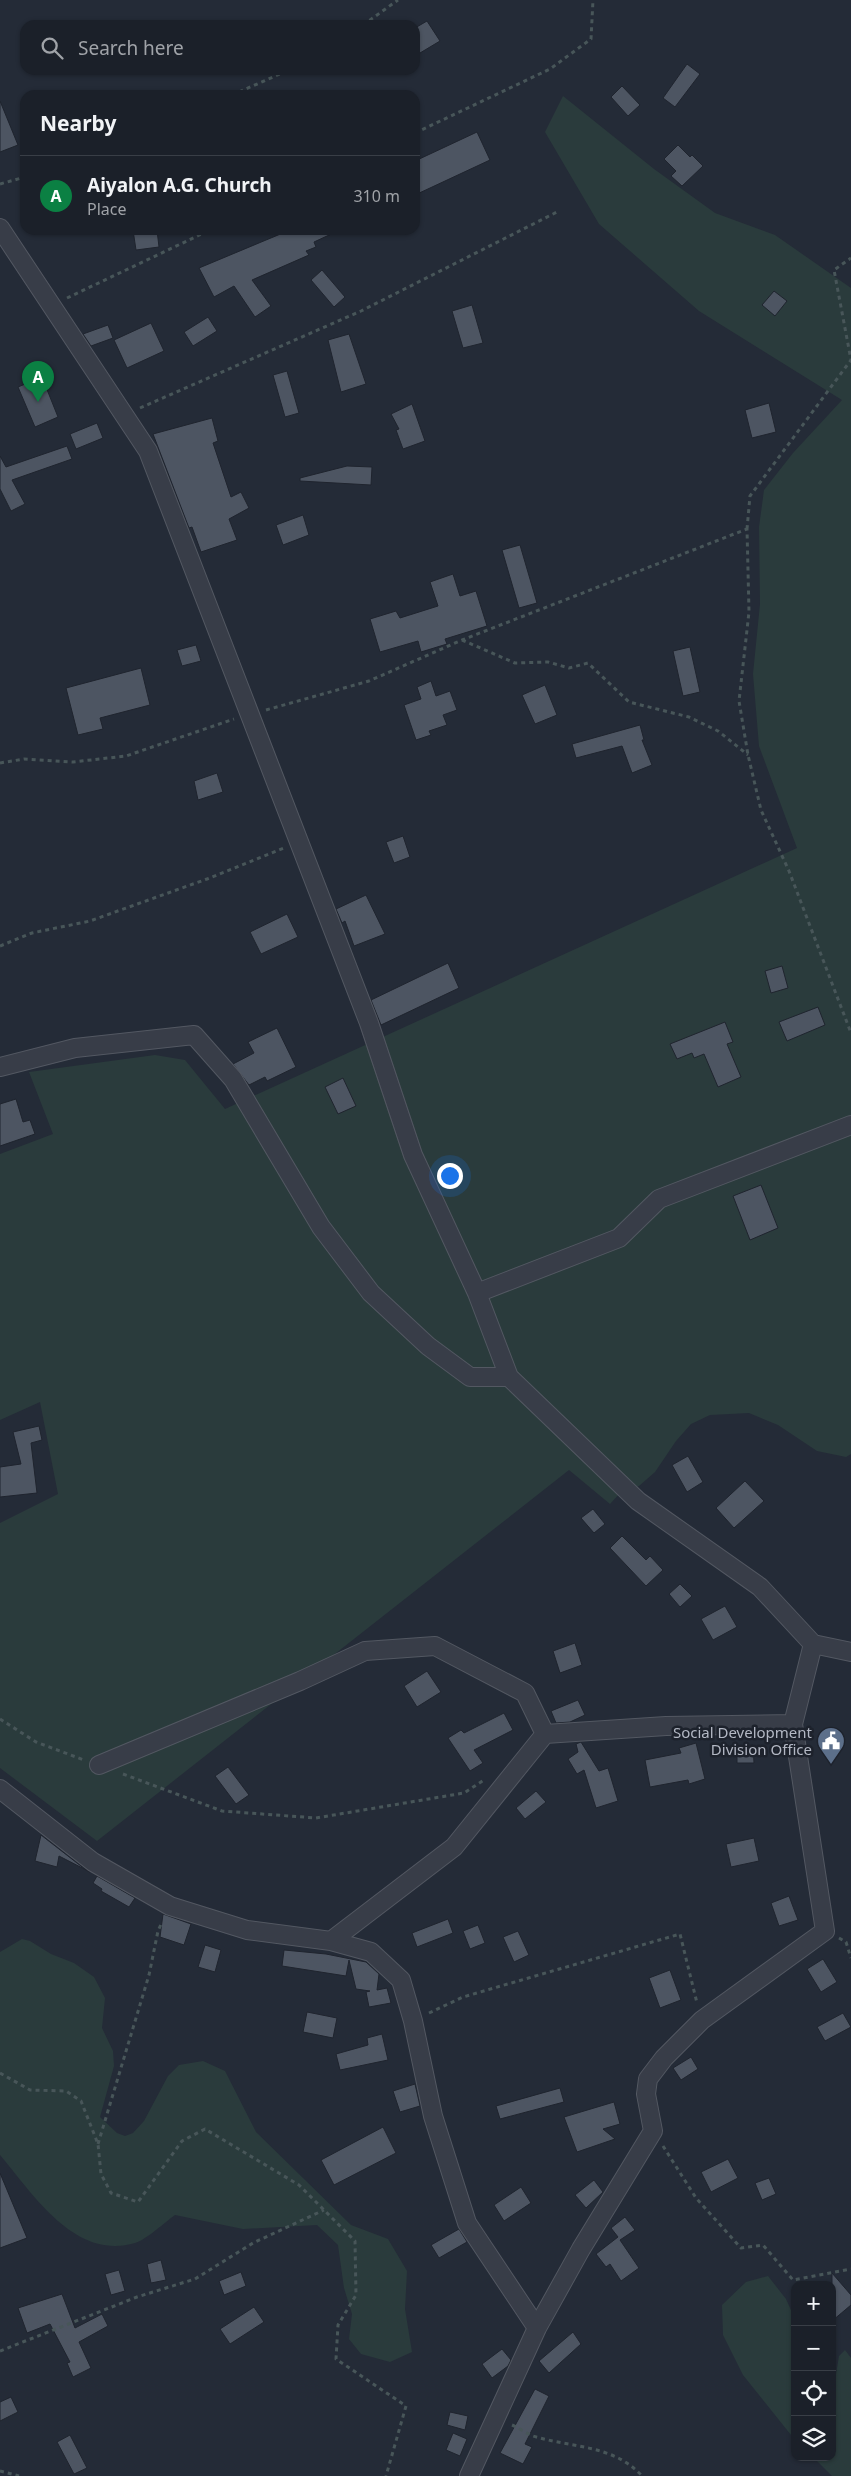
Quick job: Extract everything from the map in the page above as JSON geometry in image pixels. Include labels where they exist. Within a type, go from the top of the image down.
[{"type":"street","points":[[0,228],[53,304],[148,451],[370,1023],[412,1155],[477,1293],[509,1377],[638,1501],[760,1587],[813,1644],[851,1652]]},
{"type":"street","points":[[0,1067],[75,1048],[194,1035],[233,1079],[321,1228],[372,1293],[428,1346],[470,1377],[509,1377]]},
{"type":"street","points":[[477,1293],[618,1238],[659,1200],[851,1125]]},
{"type":"street","points":[[469,2476],[537,2328],[581,2249],[654,2131],[646,2094],[648,2079],[664,2058],[702,2020],[825,1931],[793,1724],[813,1644]]},
{"type":"street","points":[[99,1765],[300,1681],[365,1651],[435,1646],[525,1694],[545,1734]]},
{"type":"street","points":[[331,1941],[454,1847],[545,1734],[666,1726],[793,1724]]},
{"type":"street","points":[[0,1789],[92,1862],[170,1906],[247,1930],[331,1941],[371,1952],[401,1980],[413,2021],[433,2116],[467,2223],[537,2328]]},
{"type":"path","points":[[369,20],[398,0]]},
{"type":"path","points":[[420,131],[550,70],[591,39],[593,0]]},
{"type":"path","points":[[243,90],[278,75]]},
{"type":"path","points":[[0,184],[20,178]]},
{"type":"path","points":[[114,399],[141,408],[361,312],[557,212]]},
{"type":"path","points":[[53,304],[199,235]]},
{"type":"path","points":[[851,258],[834,270],[850,360],[750,496],[747,529],[749,612],[739,701],[748,755],[762,810],[789,871],[851,1033]]},
{"type":"path","points":[[0,763],[24,759],[73,762],[126,756],[250,714],[369,681],[462,640],[747,529]]},
{"type":"path","points":[[462,640],[515,663],[548,662],[569,668],[588,663],[629,702],[688,717],[718,731],[748,755]]},
{"type":"path","points":[[0,946],[32,933],[90,921],[207,880],[300,841]]},
{"type":"path","points":[[0,1718],[36,1742],[222,1811],[316,1818],[464,1793],[487,1778]]},
{"type":"path","points":[[98,2144],[150,1974],[158,1931],[170,1906]]},
{"type":"path","points":[[413,2021],[463,1997],[680,1934],[702,2020]]},
{"type":"path","points":[[0,2072],[8,2080],[30,2090],[66,2091],[82,2101],[98,2144],[101,2174],[112,2193],[138,2202],[182,2141],[206,2129],[299,2185],[355,2241],[356,2294],[338,2325],[336,2359],[406,2406],[386,2476]]},
{"type":"path","points":[[654,2131],[696,2198],[741,2248],[763,2245],[793,2280],[851,2269]]},
{"type":"path","points":[[0,2351],[137,2297],[196,2279],[253,2243],[324,2210]]},
{"type":"path","points":[[496,2416],[532,2435],[599,2449],[622,2460],[642,2476]]},
{"type":"path","points":[[0,2471],[19,2476]]},
{"type":"shaded area","points":[[563,96],[654,169],[715,213],[775,235],[851,288],[851,1454],[846,1457],[817,1451],[778,1425],[749,1413],[710,1415],[691,1424],[676,1441],[655,1472],[639,1486],[621,1492],[610,1504],[569,1470],[97,1841],[0,1768],[0,1523],[58,1494],[40,1402],[0,1420],[0,1154],[53,1134],[29,1072],[155,1055],[185,1060],[225,1109],[797,848],[759,746],[753,674],[760,604],[759,527],[764,490],[793,453],[842,400],[699,311],[599,224],[545,132]]},
{"type":"shaded area","points":[[22,1939],[30,1941],[51,1954],[74,1963],[94,1977],[105,1998],[102,2028],[113,2051],[114,2066],[100,2117],[117,2133],[125,2136],[133,2133],[144,2121],[168,2076],[179,2065],[203,2061],[225,2071],[256,2132],[351,2225],[388,2239],[407,2271],[405,2309],[412,2352],[390,2362],[361,2354],[349,2339],[352,2314],[344,2288],[338,2245],[317,2225],[243,2229],[175,2215],[150,2235],[135,2243],[113,2246],[93,2242],[75,2233],[41,2205],[0,2155],[0,1952]]},
{"type":"shaded area","points":[[768,2276],[786,2299],[791,2310],[791,2435],[743,2375],[723,2335],[722,2305],[746,2282]]},
{"type":"shaded area","points":[[845,2350],[851,2358],[851,2476],[832,2476],[817,2461],[836,2461],[836,2374],[839,2356]]},
{"type":"building","points":[[427,21],[440,41],[420,53],[420,25]]},
{"type":"building","points":[[687,64],[700,74],[675,107],[663,98]]},
{"type":"building","points":[[622,86],[640,105],[628,116],[611,97]]},
{"type":"building","points":[[0,101],[18,145],[0,152]]},
{"type":"building","points":[[477,132],[490,160],[420,193],[420,159]]},
{"type":"building","points":[[678,145],[703,166],[682,186],[671,176],[676,171],[664,159]]},
{"type":"building","points":[[134,235],[158,235],[159,247],[136,250]]},
{"type":"building","points":[[278,235],[329,235],[314,242],[316,247],[306,251],[309,255],[252,280],[271,306],[255,317],[234,286],[214,297],[199,268]]},
{"type":"building","points":[[322,270],[345,297],[334,307],[311,280]]},
{"type":"building","points":[[774,291],[787,301],[775,316],[762,305]]},
{"type":"building","points":[[472,305],[483,343],[463,348],[452,311]]},
{"type":"building","points":[[208,317],[217,331],[193,346],[184,332]]},
{"type":"building","points":[[151,323],[164,351],[127,368],[114,340]]},
{"type":"building","points":[[108,325],[113,338],[91,346],[83,334]]},
{"type":"building","points":[[349,334],[366,384],[341,392],[328,340]]},
{"type":"building","points":[[287,371],[299,413],[285,417],[273,375]]},
{"type":"building","points":[[42,377],[58,417],[35,427],[18,387]]},
{"type":"building","points":[[769,403],[776,432],[752,438],[745,410]]},
{"type":"building","points":[[412,404],[425,441],[403,449],[396,430],[399,429],[391,414]]},
{"type":"building","points":[[212,418],[218,441],[213,443],[231,497],[241,492],[249,508],[229,519],[237,540],[201,552],[192,527],[189,528],[153,434]]},
{"type":"building","points":[[97,423],[103,438],[76,449],[70,434]]},
{"type":"building","points":[[67,446],[72,459],[12,480],[25,504],[11,511],[0,489],[0,456],[6,467]]},
{"type":"building","points":[[347,466],[372,467],[371,485],[300,481],[300,478]]},
{"type":"building","points":[[303,515],[309,535],[283,545],[276,525]]},
{"type":"building","points":[[520,545],[537,603],[519,608],[502,550]]},
{"type":"building","points":[[453,574],[460,596],[476,591],[487,626],[445,639],[447,644],[421,652],[418,641],[380,652],[370,619],[396,611],[400,618],[438,606],[430,582]]},
{"type":"building","points":[[196,645],[201,661],[182,666],[177,650]]},
{"type":"building","points":[[690,647],[700,692],[683,696],[673,651]]},
{"type":"building","points":[[141,668],[150,705],[100,718],[103,729],[78,735],[66,688]]},
{"type":"building","points":[[431,681],[436,696],[450,691],[457,710],[443,715],[447,725],[429,731],[431,735],[416,740],[404,705],[421,699],[417,687]]},
{"type":"building","points":[[545,685],[557,715],[535,724],[522,695]]},
{"type":"building","points":[[640,725],[644,740],[642,740],[652,765],[632,773],[622,746],[576,758],[572,744]]},
{"type":"building","points":[[217,773],[223,792],[198,800],[194,781]]},
{"type":"building","points":[[403,836],[410,857],[394,863],[386,842]]},
{"type":"building","points":[[366,895],[385,934],[354,946],[345,921],[342,923],[336,909]]},
{"type":"building","points":[[287,914],[298,937],[261,954],[250,932]]},
{"type":"building","points":[[448,963],[459,988],[381,1025],[371,1000]]},
{"type":"building","points":[[782,966],[788,988],[771,993],[765,971]]},
{"type":"building","points":[[818,1007],[825,1025],[787,1041],[779,1022]]},
{"type":"building","points":[[725,1022],[733,1042],[727,1044],[741,1077],[718,1087],[704,1054],[694,1058],[692,1053],[677,1059],[670,1044]]},
{"type":"building","points":[[277,1028],[296,1067],[267,1081],[265,1077],[249,1085],[233,1064],[254,1053],[248,1042]]},
{"type":"building","points":[[343,1078],[356,1106],[338,1114],[325,1087]]},
{"type":"building","points":[[16,1099],[23,1122],[30,1120],[35,1134],[0,1146],[0,1104]]},
{"type":"building","points":[[761,1185],[778,1228],[750,1240],[733,1196]]},
{"type":"building","points":[[39,1426],[42,1440],[31,1443],[37,1493],[0,1497],[0,1467],[21,1464],[13,1432]]},
{"type":"building","points":[[688,1456],[703,1482],[687,1492],[672,1465]]},
{"type":"building","points":[[745,1481],[764,1501],[734,1528],[716,1508]]},
{"type":"building","points":[[593,1509],[605,1524],[594,1533],[581,1518]]},
{"type":"building","points":[[622,1536],[646,1560],[650,1556],[663,1570],[646,1586],[610,1548]]},
{"type":"building","points":[[680,1584],[692,1596],[680,1607],[669,1594]]},
{"type":"building","points":[[725,1606],[737,1627],[713,1640],[701,1619]]},
{"type":"building","points":[[575,1643],[582,1665],[560,1673],[553,1651]]},
{"type":"building","points":[[427,1671],[441,1692],[417,1707],[404,1686]]},
{"type":"building","points":[[578,1700],[585,1715],[570,1722],[556,1723],[551,1711]]},
{"type":"building","points":[[504,1713],[513,1730],[474,1750],[483,1763],[470,1771],[448,1738],[461,1730],[464,1733]]},
{"type":"building","points":[[581,1742],[599,1771],[608,1768],[618,1801],[596,1808],[584,1770],[577,1774],[568,1759],[578,1752],[576,1744]]},
{"type":"building","points":[[696,1743],[705,1779],[689,1784],[688,1780],[650,1787],[645,1760],[681,1753],[679,1748]]},
{"type":"building","points":[[753,1745],[754,1763],[737,1763],[737,1746]]},
{"type":"building","points":[[228,1767],[249,1795],[236,1804],[215,1776]]},
{"type":"building","points":[[536,1791],[546,1802],[525,1819],[516,1808]]},
{"type":"building","points":[[41,1835],[86,1870],[59,1856],[57,1867],[35,1861]]},
{"type":"building","points":[[754,1838],[759,1861],[731,1867],[726,1844]]},
{"type":"building","points":[[97,1876],[135,1898],[129,1907],[101,1891],[102,1889],[93,1883]]},
{"type":"building","points":[[789,1896],[798,1920],[779,1926],[771,1903]]},
{"type":"building","points":[[163,1914],[191,1924],[184,1945],[160,1937]]},
{"type":"building","points":[[448,1919],[453,1933],[417,1947],[412,1933]]},
{"type":"building","points":[[478,1925],[485,1943],[470,1949],[463,1931]]},
{"type":"building","points":[[518,1931],[529,1955],[514,1962],[503,1937]]},
{"type":"building","points":[[205,1945],[221,1950],[215,1972],[198,1967]]},
{"type":"building","points":[[284,1950],[326,1954],[366,1962],[379,1974],[377,1990],[387,1988],[391,2003],[369,2007],[366,1992],[370,1991],[356,1989],[349,1960],[346,1976],[282,1966]]},
{"type":"building","points":[[823,1959],[837,1982],[821,1992],[807,1969]]},
{"type":"building","points":[[670,1970],[681,2000],[660,2008],[649,1978]]},
{"type":"building","points":[[307,2012],[337,2018],[333,2038],[303,2032]]},
{"type":"building","points":[[843,2013],[851,2027],[825,2041],[817,2027]]},
{"type":"building","points":[[382,2034],[388,2060],[340,2070],[336,2054],[368,2045],[367,2038]]},
{"type":"building","points":[[691,2057],[698,2069],[681,2080],[673,2068]]},
{"type":"building","points":[[415,2084],[420,2106],[400,2112],[393,2091]]},
{"type":"building","points":[[560,2088],[564,2102],[500,2119],[496,2106]]},
{"type":"building","points":[[614,2102],[620,2124],[603,2129],[615,2139],[577,2152],[564,2117]]},
{"type":"building","points":[[383,2127],[396,2153],[334,2185],[321,2160]]},
{"type":"building","points":[[728,2159],[738,2178],[711,2192],[701,2172]]},
{"type":"building","points":[[0,2173],[27,2238],[0,2248]]},
{"type":"building","points":[[769,2178],[776,2194],[762,2200],[755,2183]]},
{"type":"building","points":[[594,2180],[603,2192],[586,2208],[575,2195]]},
{"type":"building","points":[[521,2187],[531,2203],[504,2221],[494,2205]]},
{"type":"building","points":[[625,2217],[635,2230],[620,2240],[639,2268],[621,2281],[610,2264],[606,2267],[596,2254],[618,2237],[611,2228]]},
{"type":"building","points":[[459,2229],[467,2242],[439,2258],[431,2245]]},
{"type":"building","points":[[161,2260],[166,2280],[151,2283],[147,2264]]},
{"type":"building","points":[[119,2270],[125,2291],[111,2295],[105,2274]]},
{"type":"building","points":[[241,2272],[246,2286],[224,2295],[219,2281]]},
{"type":"building","points":[[832,2273],[851,2295],[851,2305],[836,2318],[836,2281],[832,2281]]},
{"type":"building","points":[[62,2294],[75,2328],[102,2314],[108,2326],[79,2342],[91,2368],[73,2377],[67,2363],[70,2362],[50,2324],[27,2333],[18,2308]]},
{"type":"building","points":[[254,2307],[264,2322],[230,2344],[220,2329]]},
{"type":"building","points":[[573,2332],[581,2344],[549,2373],[539,2361]]},
{"type":"building","points":[[502,2349],[511,2360],[508,2366],[492,2378],[482,2364]]},
{"type":"building","points":[[535,2389],[549,2396],[525,2444],[532,2447],[523,2464],[500,2453]]},
{"type":"building","points":[[11,2397],[18,2412],[0,2421],[0,2402]]},
{"type":"building","points":[[450,2412],[468,2416],[465,2430],[447,2425]]},
{"type":"building","points":[[453,2433],[467,2439],[460,2456],[446,2450]]},
{"type":"building","points":[[70,2435],[87,2468],[74,2474],[57,2442]]},
{"type":"place","name":"Aiyalon A.G. Church","points":[[38,402]]},
{"type":"place","name":"Social Development Division Office","points":[[831,1765]]}]
